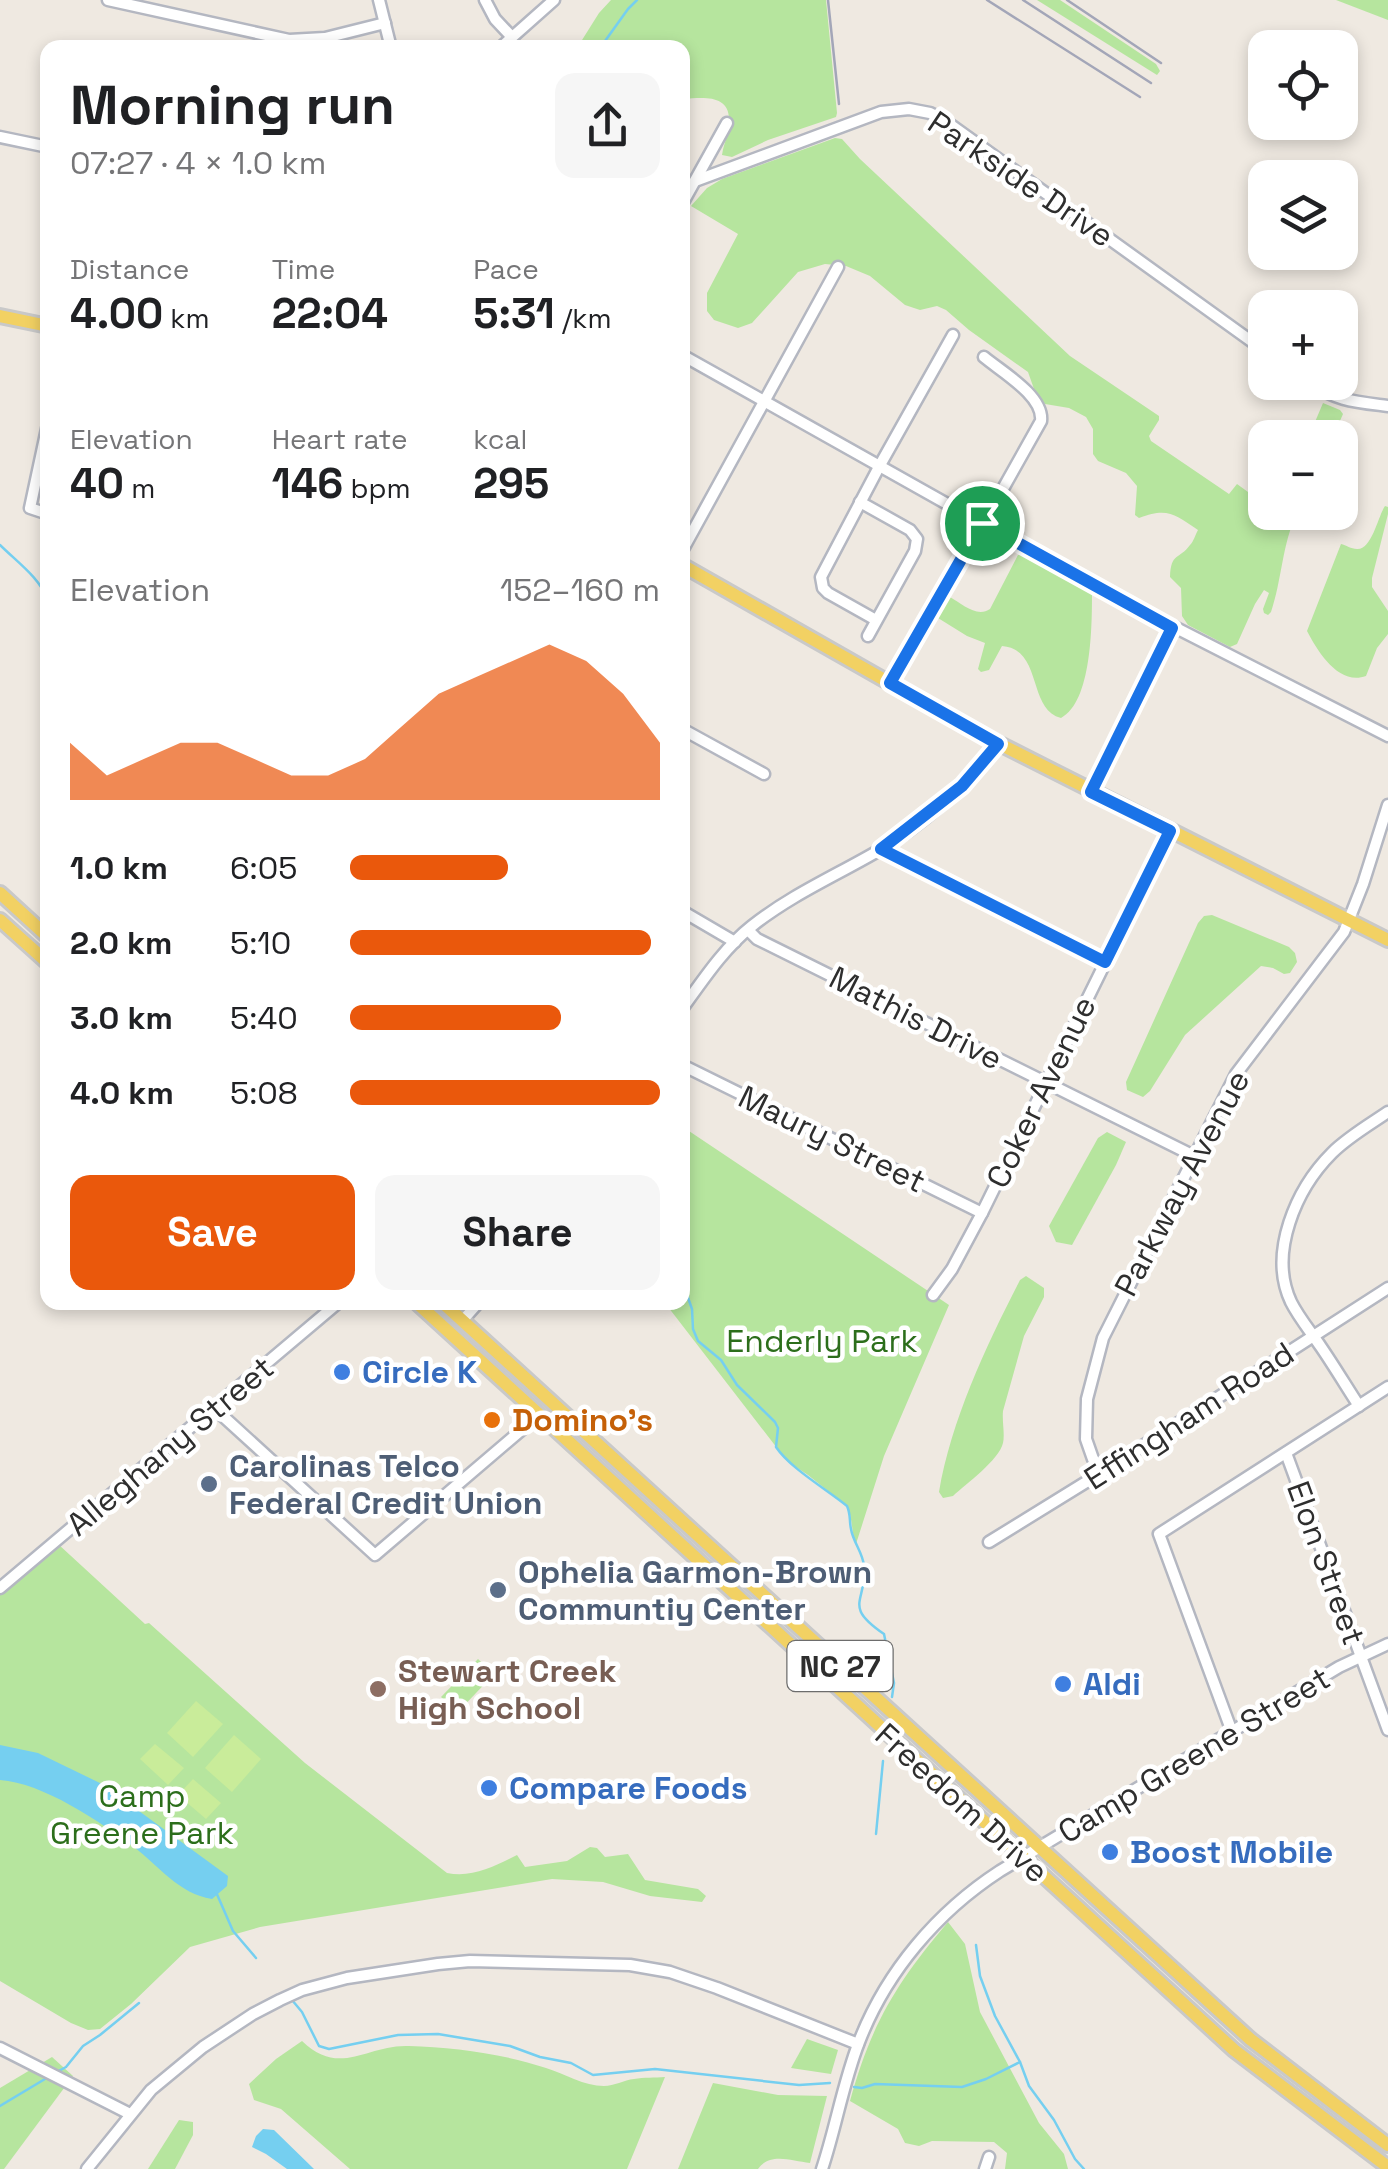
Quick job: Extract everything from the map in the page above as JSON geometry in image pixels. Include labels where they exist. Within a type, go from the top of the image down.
[{"type":"main road","points":[[0,316],[40,324]]},
{"type":"main road","points":[[690,570],[998,744],[1388,940]]},
{"type":"main road","points":[[0,893],[40,930]]},
{"type":"main road","points":[[0,920],[40,957]]},
{"type":"main road","name":"Freedom Drive","points":[[425,1310],[1234,2050],[1388,2167]]},
{"type":"main road","name":"Freedom Drive","points":[[450,1310],[1250,2039],[1388,2145]]},
{"type":"main road","points":[[538,1415],[552,1412],[599,1455],[622,1467]]},
{"type":"main road","points":[[738,1597],[759,1606],[789,1632],[800,1629]]},
{"type":"street","points":[[108,0],[289,40],[325,38],[385,23]]},
{"type":"street","points":[[379,0],[389,40]]},
{"type":"street","points":[[485,0],[495,19],[511,36]]},
{"type":"street","points":[[507,40],[554,0]]},
{"type":"street","name":"Parkside Drive","points":[[695,181],[881,112],[909,109],[930,114],[998,158],[1248,339]]},
{"type":"street","points":[[690,190],[727,123]]},
{"type":"street","points":[[0,136],[40,145]]},
{"type":"street","points":[[690,537],[838,267]]},
{"type":"street","points":[[876,620],[828,593],[821,584],[824,570],[953,335]]},
{"type":"street","points":[[890,683],[1041,421],[1042,413],[1031,395],[984,357]]},
{"type":"street","points":[[690,359],[1172,628],[1388,736]]},
{"type":"street","points":[[1354,400],[1388,406]]},
{"type":"street","points":[[40,461],[30,508],[40,511]]},
{"type":"street","points":[[860,502],[910,530],[917,539],[916,551],[868,636]]},
{"type":"street","points":[[1091,792],[1172,628]]},
{"type":"street","points":[[690,733],[764,774]]},
{"type":"street","points":[[690,999],[748,930],[790,900],[881,849],[962,786],[998,744]]},
{"type":"street","name":"Parkway Avenue","points":[[1104,1471],[1086,1439],[1086,1416],[1092,1376],[1111,1320],[1236,1074],[1341,936],[1388,804]]},
{"type":"street","name":"Coker Avenue","points":[[933,1295],[982,1213],[1170,831]]},
{"type":"street","points":[[881,849],[1105,962]]},
{"type":"street","points":[[690,915],[734,942]]},
{"type":"street","name":"Mathis Drive","points":[[748,930],[757,939],[1194,1156]]},
{"type":"street","name":"Maury Street","points":[[690,1069],[982,1213]]},
{"type":"street","points":[[1359,1406],[1290,1300],[1282,1261],[1287,1230],[1319,1167],[1339,1147],[1388,1112]]},
{"type":"street","name":"Effingham Road","points":[[989,1542],[1388,1288]]},
{"type":"street","name":"Alleghany Street","points":[[0,1588],[330,1310]]},
{"type":"street","points":[[462,1321],[471,1310]]},
{"type":"street","points":[[1232,1732],[1159,1534],[1388,1387]]},
{"type":"street","points":[[214,1408],[375,1555],[538,1415]]},
{"type":"street","name":"Elon Street","points":[[1286,1452],[1388,1730]]},
{"type":"street","name":"Camp Greene Street","points":[[822,2169],[858,2044],[883,1992],[918,1943],[967,1894],[1232,1732],[1360,1656],[1388,1644]]},
{"type":"street","points":[[87,2169],[168,2074],[203,2046],[280,2000],[328,1982],[438,1964],[497,1960],[648,1967],[717,1988],[858,2044]]},
{"type":"street","points":[[0,2048],[130,2114]]},
{"type":"street","points":[[985,2169],[990,2157]]},
{"type":"green space","points":[[611,0],[826,0],[836,117],[732,157],[722,155],[728,130],[727,110],[717,100],[690,99],[690,40],[582,40]]},
{"type":"green space","points":[[1037,0],[1060,0],[1156,64],[1160,71],[1157,75]]},
{"type":"green space","points":[[1336,0],[1388,0],[1388,20]]},
{"type":"green space","points":[[835,138],[842,139],[1070,356],[1159,416],[1149,436],[1151,441],[1229,494],[1237,484],[1248,492],[1248,530],[1291,530],[1271,612],[1264,613],[1269,593],[1264,590],[1237,644],[1230,647],[1188,625],[1182,616],[1181,588],[1170,577],[1174,560],[1186,550],[1198,530],[1170,514],[1139,518],[1135,515],[1137,486],[1126,473],[1098,461],[1093,454],[1093,429],[1086,417],[1069,408],[1045,404],[1028,372],[946,310],[937,306],[920,310],[905,305],[870,276],[846,266],[825,264],[798,272],[752,323],[738,328],[714,320],[707,311],[707,293],[738,234],[691,206],[707,188]]},
{"type":"green space","points":[[1323,403],[1343,414],[1340,420],[1316,420]]},
{"type":"green space","points":[[1385,506],[1388,514],[1372,587],[1388,611],[1388,634],[1377,648],[1366,676],[1356,678],[1330,665],[1307,631],[1341,544],[1357,549],[1367,544]]},
{"type":"green space","points":[[1022,554],[1092,593],[1084,680],[1079,696],[1061,718],[1043,703],[1024,657],[1002,646],[989,670],[981,672],[978,669],[985,643],[938,618],[950,597],[975,611],[990,609]]},
{"type":"green space","points":[[1212,915],[1289,947],[1297,962],[1290,973],[1284,974],[1261,966],[1185,1035],[1143,1097],[1127,1090],[1126,1082],[1198,923],[1204,916]]},
{"type":"green space","name":"Enderly Park","points":[[690,1132],[949,1305],[884,1456],[856,1544],[847,1506],[787,1461],[670,1310],[690,1310]]},
{"type":"green space","points":[[1107,1132],[1126,1142],[1116,1165],[1072,1245],[1056,1242],[1049,1226],[1098,1138]]},
{"type":"green space","points":[[1026,1276],[1044,1288],[1044,1297],[1024,1336],[1003,1411],[1003,1443],[981,1471],[953,1496],[943,1498],[939,1492],[961,1410],[995,1330],[1020,1280]]},
{"type":"green space","name":"Camp Greene Park","points":[[58,1544],[305,1763],[447,1873],[475,1872],[517,1855],[525,1867],[567,1861],[590,1847],[597,1848],[605,1857],[628,1854],[645,1880],[698,1889],[706,1896],[702,1902],[650,1896],[603,1882],[552,1879],[260,1927],[190,1947],[100,2029],[88,2030],[71,2023],[0,1981],[0,1590]]},
{"type":"green space","points":[[478,1659],[494,1674],[458,1712],[441,1697]]},
{"type":"green space","points":[[196,1701],[223,1724],[193,1757],[167,1733]]},
{"type":"green space","points":[[234,1735],[261,1759],[232,1792],[205,1768]]},
{"type":"green space","points":[[155,1744],[184,1768],[168,1785],[140,1759]]},
{"type":"green space","points":[[193,1779],[221,1803],[206,1819],[178,1795]]},
{"type":"green space","points":[[948,1922],[965,1944],[980,2012],[1039,2123],[1064,2154],[1068,2169],[1005,2169],[1007,2153],[994,2142],[932,2141],[919,2146],[905,2143],[898,2129],[850,2101],[867,2049],[888,2005]]},
{"type":"green space","points":[[807,2039],[838,2050],[831,2074],[791,2068]]},
{"type":"green space","points":[[302,2041],[316,2052],[341,2058],[409,2046],[478,2052],[530,2063],[597,2085],[665,2077],[627,2169],[350,2169],[281,2109],[254,2100],[249,2084]]},
{"type":"green space","points":[[52,2057],[73,2076],[4,2169],[0,2169],[0,2088]]},
{"type":"green space","points":[[713,2083],[778,2095],[827,2096],[810,2163],[775,2159],[758,2169],[678,2169]]},
{"type":"green space","points":[[179,2120],[193,2122],[193,2135],[175,2169],[148,2169]]},
{"type":"water","points":[[0,1745],[38,1753],[102,1784],[228,1876],[227,1886],[212,1899],[189,1891],[88,1815],[34,1788],[0,1780]]},
{"type":"water","points":[[263,2129],[274,2130],[314,2169],[287,2169],[252,2147]]},
{"type":"waterway","points":[[606,40],[637,0]]},
{"type":"waterway","points":[[0,545],[40,587]]},
{"type":"waterway","points":[[690,1303],[698,1341],[721,1360],[737,1385],[775,1422],[776,1447],[782,1455],[847,1506],[864,1566],[860,1609],[884,1634],[894,1683],[892,1697]]},
{"type":"waterway","points":[[876,1834],[883,1761]]},
{"type":"waterway","points":[[216,1892],[233,1931],[256,1958]]},
{"type":"waterway","points":[[976,1945],[980,1976],[995,2016],[1029,2086],[1084,2169]]},
{"type":"waterway","points":[[292,2000],[319,2046],[329,2049],[398,2035],[438,2034],[510,2046],[571,2063],[593,2075],[655,2069],[799,2085],[830,2083]]},
{"type":"waterway","points":[[57,2072],[83,2046],[139,2003]]},
{"type":"waterway","points":[[854,2087],[962,2087],[1020,2062]]},
{"type":"waterway","points":[[0,2106],[50,2076]]},
{"type":"railway","points":[[828,0],[839,104]]},
{"type":"railway","points":[[987,0],[1140,97]]},
{"type":"railway","points":[[1023,0],[1151,83]]},
{"type":"railway","points":[[1067,0],[1161,63]]},
{"type":"place","name":"Circle K","points":[[342,1372]]},
{"type":"place","name":"Domino's","points":[[492,1420]]},
{"type":"place","name":"Carolinas Telco Federal Credit Union","points":[[209,1484]]},
{"type":"place","name":"Ophelia Garmon-Brown Communtiy Center","points":[[498,1590]]},
{"type":"place","name":"Aldi","points":[[1063,1684]]},
{"type":"place","name":"Stewart Creek High School","points":[[378,1689]]},
{"type":"place","name":"Compare Foods","points":[[489,1788]]},
{"type":"place","name":"Boost Mobile","points":[[1110,1852]]},
{"type":"route","points":[[982,523],[1172,628],[1091,792],[1170,831],[1105,962],[881,849],[962,786],[998,744],[890,683],[982,523]]}]
